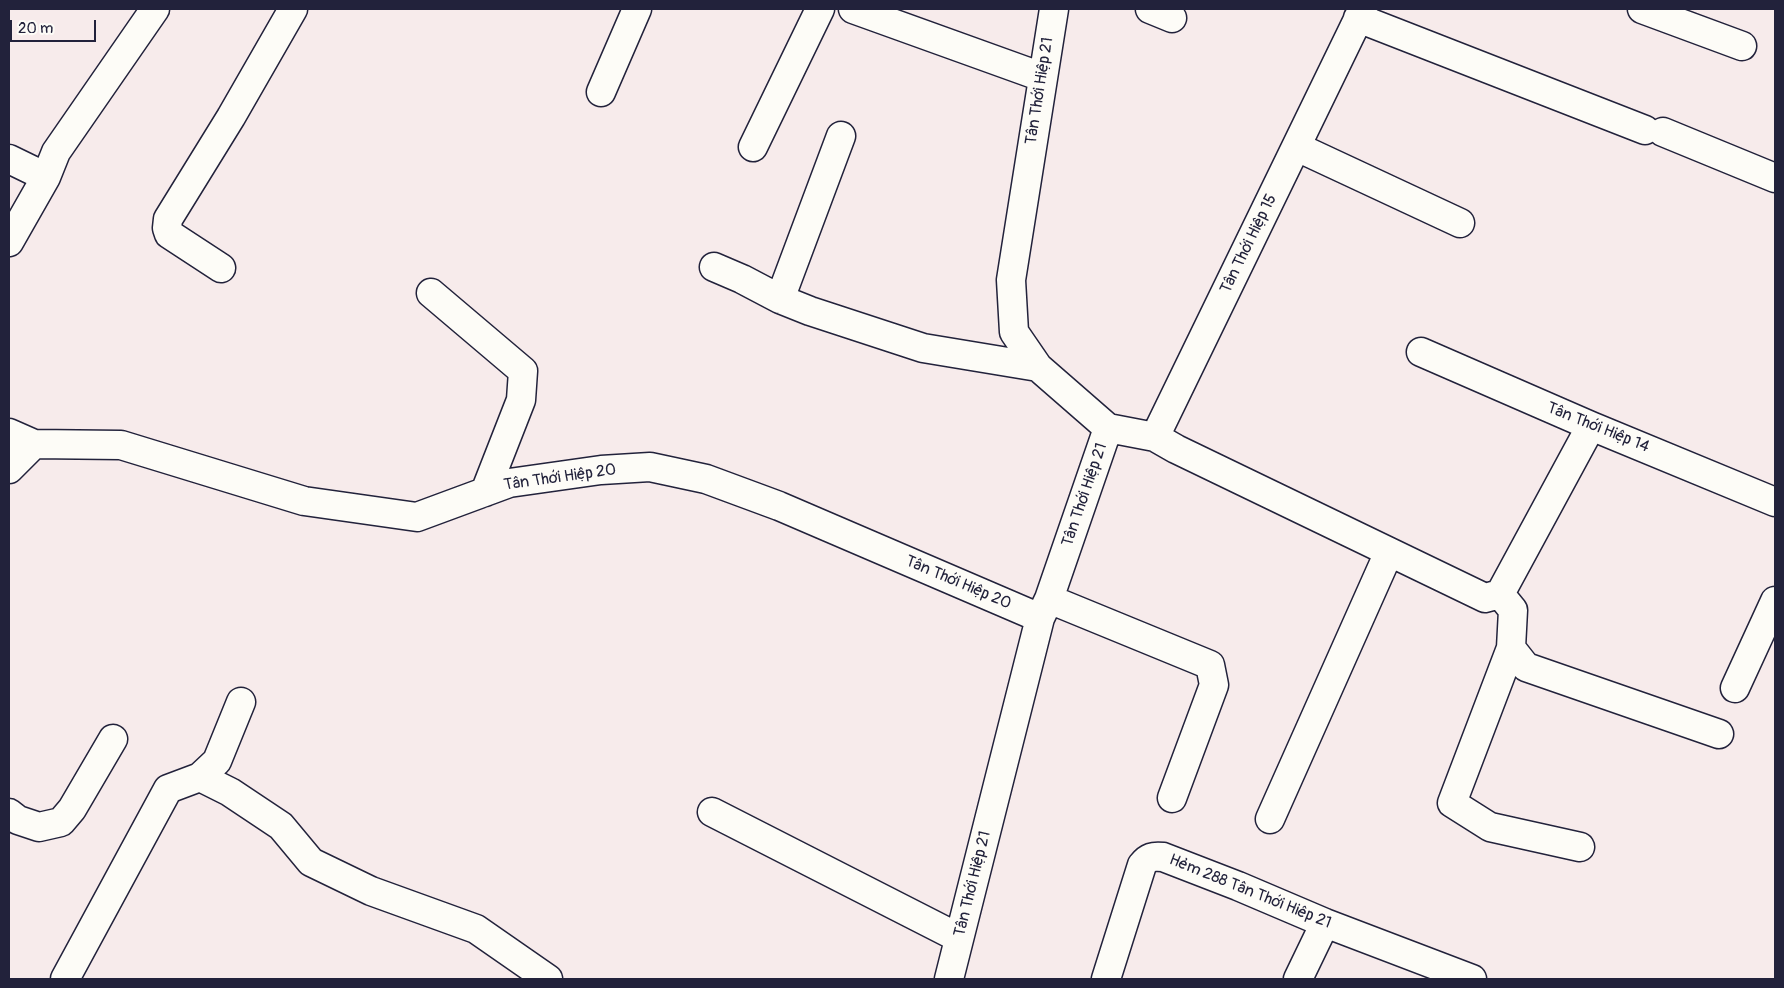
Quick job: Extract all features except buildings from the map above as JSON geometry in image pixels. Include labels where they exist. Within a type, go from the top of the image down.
[{"type":"street","points":[[9,242],[46,177],[56,152],[155,9]]},
{"type":"street","points":[[221,268],[169,234],[167,228],[168,219],[231,117],[293,9]]},
{"type":"street","points":[[601,92],[637,9]]},
{"type":"street","points":[[753,147],[820,9]]},
{"type":"street","points":[[853,9],[885,14],[1042,77]]},
{"type":"street","name":"Tân Thới Hiệp 21","points":[[949,979],[1045,608],[1108,428],[1038,367],[1014,332],[1011,280],[1054,9]]},
{"type":"street","points":[[1642,9],[1742,46]]},
{"type":"street","points":[[1361,14],[1775,178]]},
{"type":"street","name":"Tân Thới Hiệp 15","points":[[1155,437],[1361,14]]},
{"type":"street","points":[[780,299],[840,136]]},
{"type":"street","points":[[1297,147],[1460,223]]},
{"type":"street","points":[[9,159],[46,177]]},
{"type":"street","points":[[714,267],[780,299],[810,311],[924,348],[1038,367]]},
{"type":"street","points":[[431,293],[523,371],[521,400],[485,492]]},
{"type":"street","name":"Tân Thới Hiệp 14","points":[[1421,352],[1591,426],[1775,502]]},
{"type":"street","points":[[1108,428],[1155,437],[1176,449],[1485,598],[1500,594],[1591,426]]},
{"type":"street","name":"Tân Thới Hiệp 20","points":[[9,433],[34,444],[121,445],[304,501],[417,517],[508,483],[600,470],[650,467],[706,479],[1045,608],[1210,665],[1214,685],[1172,798]]},
{"type":"street","points":[[9,468],[34,444]]},
{"type":"street","points":[[1270,819],[1389,552]]},
{"type":"street","points":[[1500,594],[1513,610],[1511,648],[1452,803],[1490,827],[1580,847]]},
{"type":"street","points":[[1735,688],[1775,601]]},
{"type":"street","points":[[1511,648],[1526,667],[1719,734]]},
{"type":"street","points":[[65,979],[168,789],[200,777],[216,761],[241,702]]},
{"type":"street","points":[[9,813],[18,820],[39,827],[61,822],[77,801],[113,739]]},
{"type":"street","points":[[200,777],[230,792],[281,826],[312,862],[370,890],[476,929],[548,979]]},
{"type":"street","points":[[712,812],[959,938]]},
{"type":"street","name":"Hẻm 288 Tân Thới Hiêp 21","points":[[1106,979],[1142,865],[1146,859],[1154,856],[1163,857],[1238,886],[1325,923],[1472,979]]},
{"type":"street","points":[[1298,979],[1325,923]]}]
